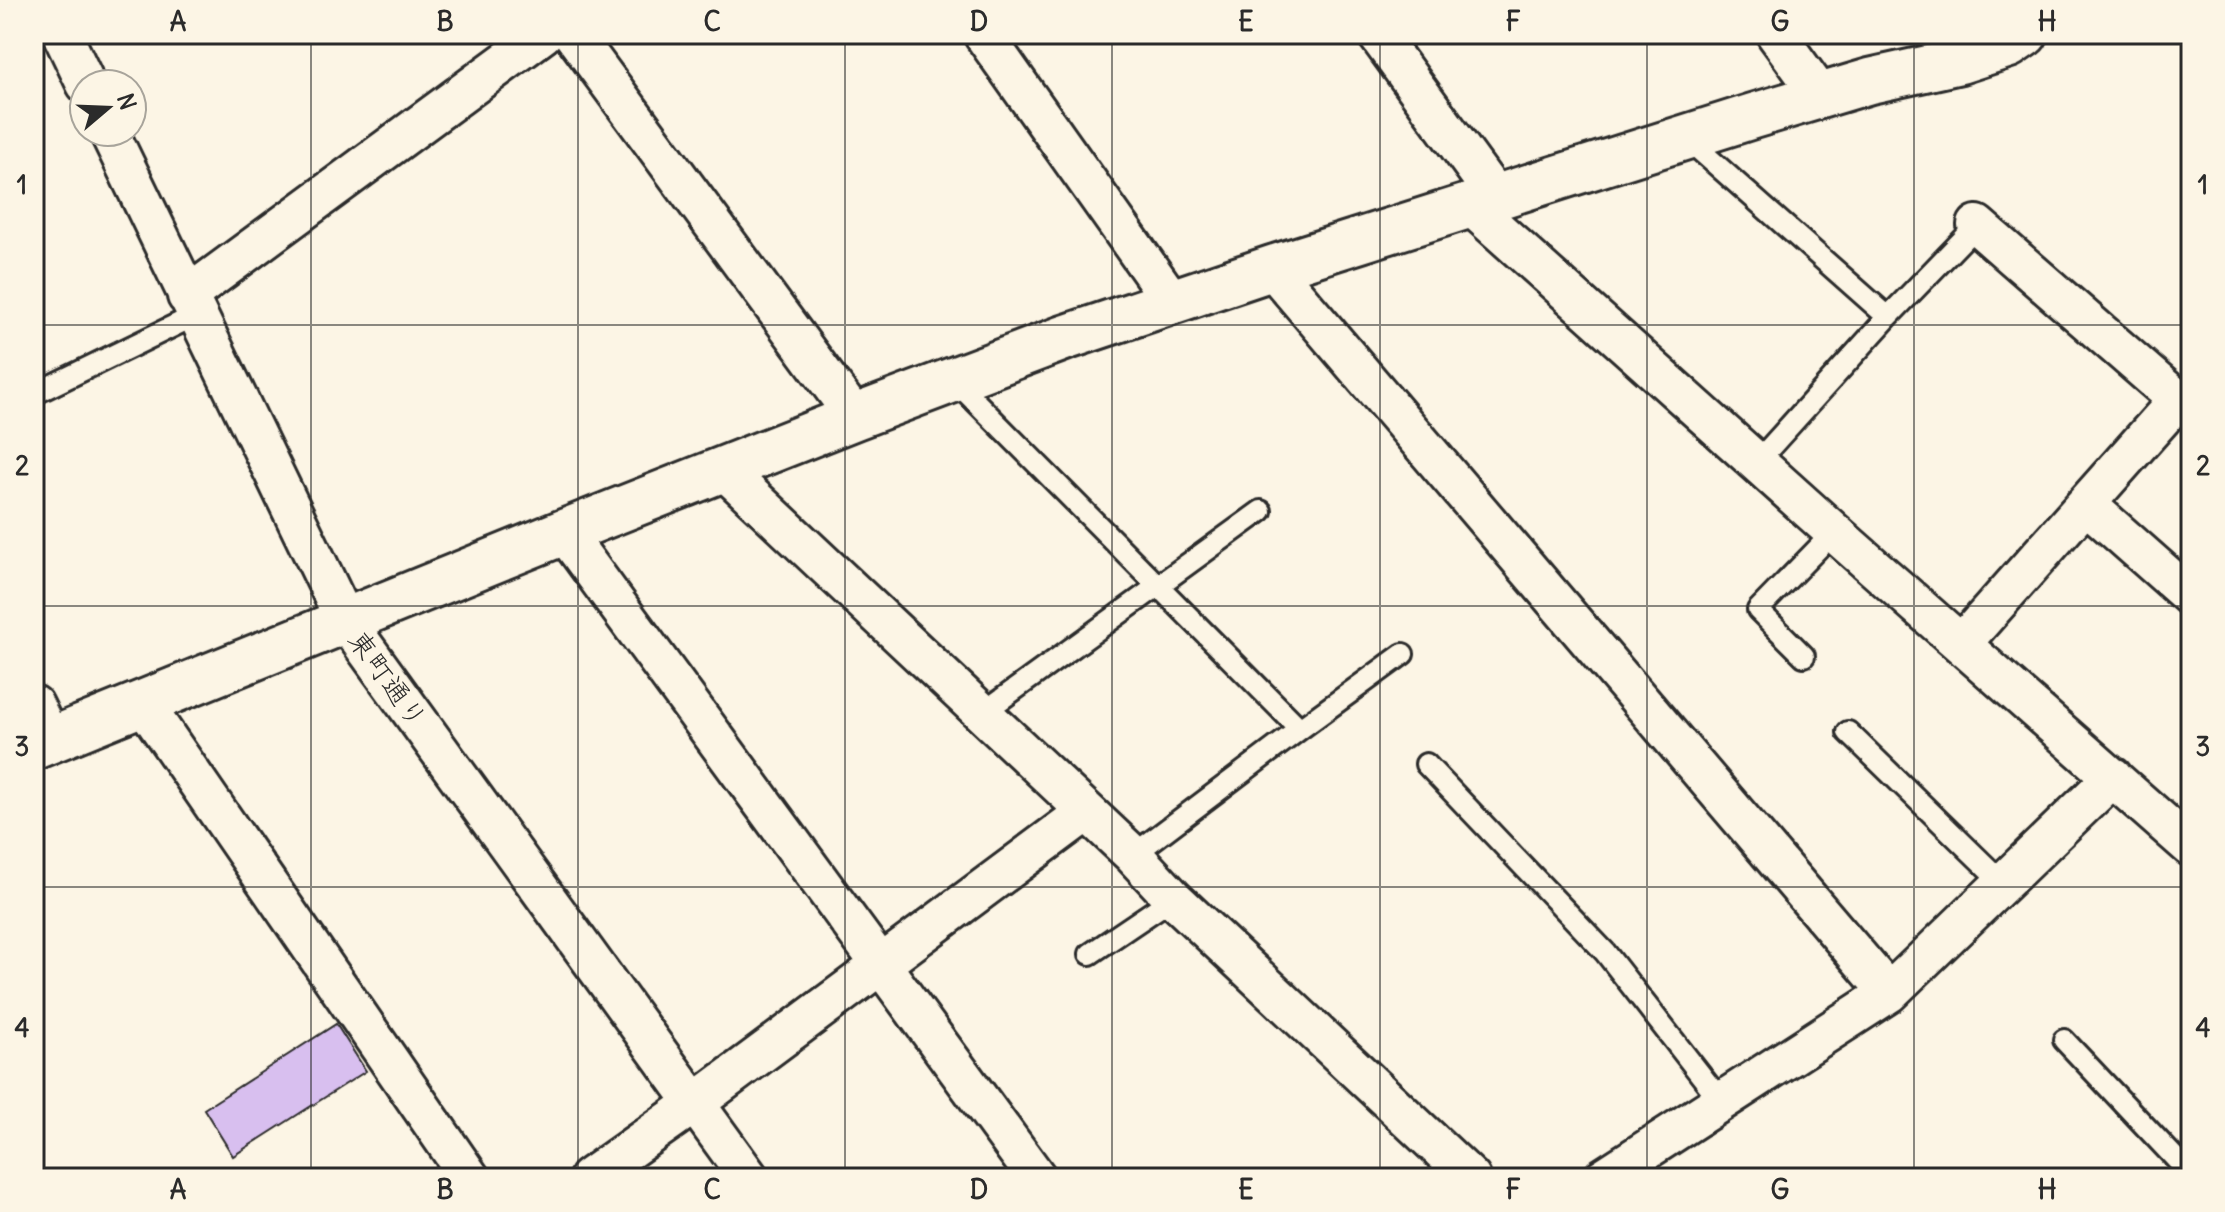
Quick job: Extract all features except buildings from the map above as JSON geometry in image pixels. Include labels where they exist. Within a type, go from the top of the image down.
[{"type":"street","points":[[62,34],[78,68]]},
{"type":"street","points":[[192,306],[543,34]]},
{"type":"street","points":[[573,34],[855,417]]},
{"type":"street","points":[[983,34],[1172,301]]},
{"type":"street","points":[[1377,34],[1483,201],[1757,462],[2191,847]]},
{"type":"street","points":[[1776,34],[1821,96]]},
{"type":"street","points":[[40,731],[143,703],[564,532],[1064,338],[1272,268],[1821,96],[1870,81],[1960,61],[2009,45],[2025,34]]},
{"type":"street","name":"東町通り","points":[[117,148],[345,620],[749,1178]]},
{"type":"street","points":[[1962,643],[2184,396],[1977,225]]},
{"type":"street","points":[[1272,268],[1889,993]]},
{"type":"street","points":[[724,470],[1471,1178]]},
{"type":"street","points":[[2086,504],[2191,597]]},
{"type":"street","points":[[564,532],[1037,1178]]},
{"type":"street","points":[[143,703],[470,1178]]},
{"type":"street","points":[[1603,1178],[1889,993],[2113,777]]},
{"type":"street","points":[[589,1178],[695,1103],[1086,812]]},
{"type":"lane","points":[[1686,138],[1888,317]]},
{"type":"lane","points":[[1757,462],[1888,317],[1977,225]]},
{"type":"lane","points":[[34,394],[192,306]]},
{"type":"lane","points":[[954,380],[1300,729]]},
{"type":"lane","points":[[981,714],[1261,511]]},
{"type":"lane","points":[[1804,656],[1758,610],[1834,532]]},
{"type":"lane","points":[[1133,855],[1403,654]]},
{"type":"lane","points":[[1848,732],[2003,883]]},
{"type":"lane","points":[[1426,764],[1605,952],[1721,1101]]},
{"type":"lane","points":[[1090,954],[1173,898]]},
{"type":"lane","points":[[2064,1040],[2191,1175]]}]
